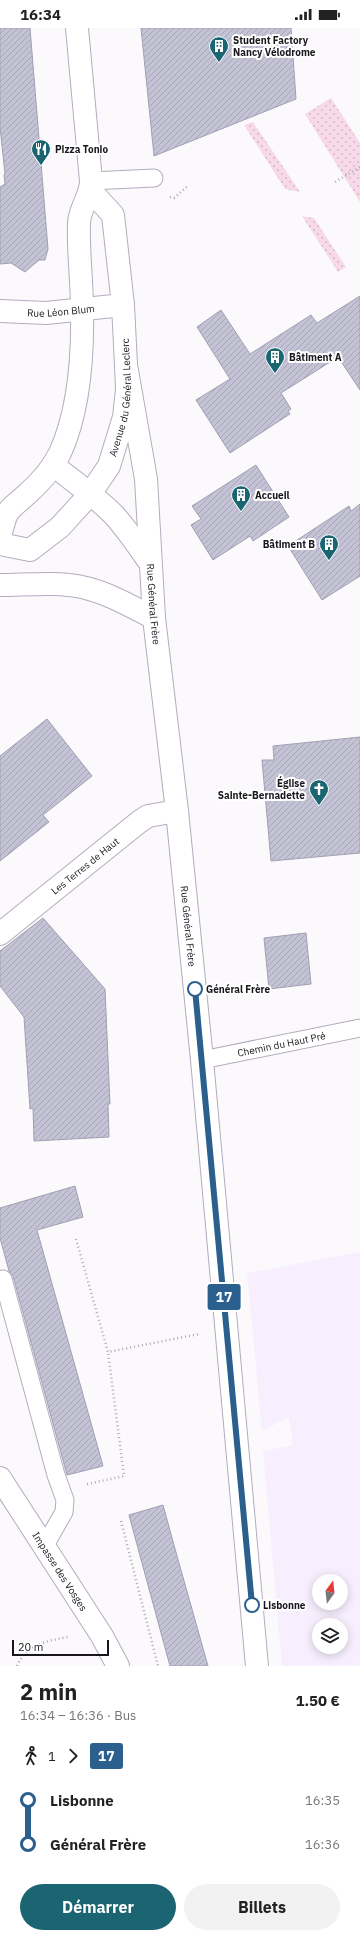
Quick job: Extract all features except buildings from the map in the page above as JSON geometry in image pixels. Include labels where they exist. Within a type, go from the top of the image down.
[{"type":"street","points":[[0,535],[8,512],[40,482],[53,465],[66,437],[74,410],[81,350],[82,309],[78,246],[79,216],[91,186],[77,28]]},
{"type":"street","name":"Avenue du Général Leclerc","points":[[0,544],[30,550],[60,527],[90,494],[109,466],[119,438],[127,390],[123,305],[113,215],[91,186]]},
{"type":"street","name":"Rue Léon Blum","points":[[0,311],[46,313],[123,305]]},
{"type":"street","points":[[126,365],[146,479],[150,563]]},
{"type":"street","name":"Rue Général Frère","points":[[53,465],[90,494],[113,515],[130,534],[150,563],[154,618],[177,811],[202,1060],[257,1666]]},
{"type":"street","points":[[0,585],[58,585],[86,587],[154,618]]},
{"type":"street","name":"Les Terres de Haut","points":[[0,934],[139,822],[148,816],[177,811]]},
{"type":"street","name":"Impasse des Vosges","points":[[0,1478],[102,1636],[118,1666]]},
{"type":"lane","points":[[91,186],[154,178]]},
{"type":"lane","name":"Chemin du Haut Pré","points":[[202,1060],[360,1028]]},
{"type":"lane","points":[[3,1279],[56,1475],[65,1500],[64,1512],[44,1546]]},
{"type":"path","points":[[335,182],[360,167]]},
{"type":"path","points":[[62,1490],[124,1476],[108,1352],[76,1239]]},
{"type":"path","points":[[108,1352],[227,1329]]},
{"type":"path","points":[[121,1521],[158,1666]]},
{"type":"path","points":[[17,1666],[28,1650],[36,1645],[47,1642]]},
{"type":"shaded area","points":[[331,98],[360,143],[360,202],[305,114]]},
{"type":"shaded area","points":[[253,122],[300,192],[285,189],[244,125]]},
{"type":"shaded area","points":[[302,216],[314,218],[346,267],[338,272]]},
{"type":"shaded area","points":[[360,1252],[360,1666],[282,1666],[263,1451],[293,1445],[289,1417],[262,1431],[247,1273]]},
{"type":"bus line","name":"17","points":[[195,989],[252,1605]]},
{"type":"place","name":"Student Factory Nancy Vélodrome","points":[[219,63]]},
{"type":"place","name":"Pizza Tonio","points":[[41,166]]},
{"type":"place","name":"Bâtiment A","points":[[275,374]]},
{"type":"place","name":"Accueil","points":[[241,512]]},
{"type":"place","name":"Bâtiment B","points":[[329,561]]},
{"type":"place","name":"Église Sainte-Bernadette","points":[[319,806]]},
{"type":"place","name":"Général Frère","points":[[195,989]]},
{"type":"place","name":"Lisbonne","points":[[252,1605]]}]
